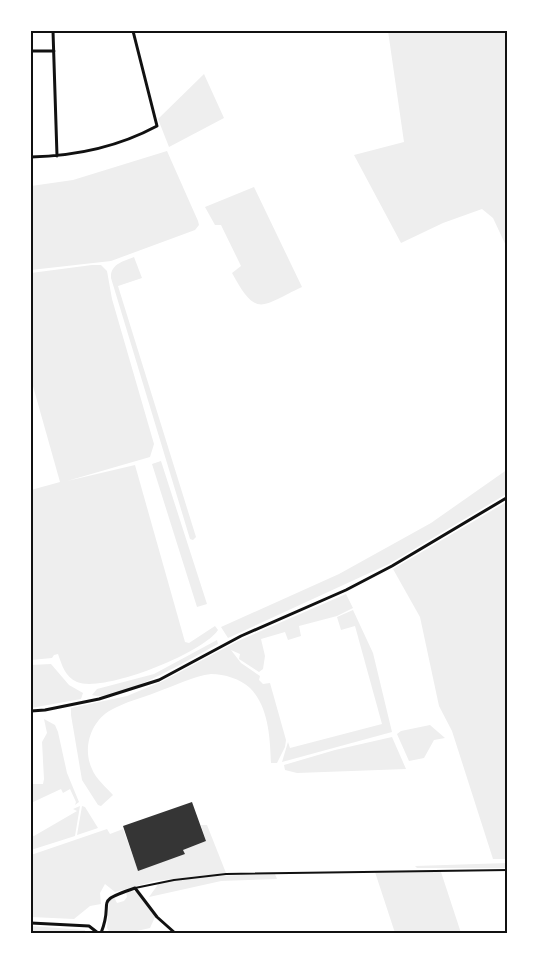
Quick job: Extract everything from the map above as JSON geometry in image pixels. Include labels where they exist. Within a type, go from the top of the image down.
[{"type":"street","points":[[53,31],[56,156]]},
{"type":"street","points":[[31,157],[86,152],[114,144],[157,126],[133,31]]},
{"type":"street","points":[[31,51],[54,51]]},
{"type":"street","points":[[31,711],[99,699],[159,680],[241,636],[346,590],[392,566],[508,497]]},
{"type":"street","points":[[31,923],[89,926],[99,933],[105,920],[106,901],[110,896],[135,888],[157,917],[175,933]]},
{"type":"lane","points":[[135,888],[174,880],[226,874],[508,870]]},
{"type":"shaded area","points":[[388,31],[508,31],[508,250],[493,218],[482,209],[443,223],[401,243],[354,155],[404,142]]},
{"type":"shaded area","points":[[204,74],[224,118],[169,147],[158,119]]},
{"type":"shaded area","points":[[167,151],[198,221],[199,225],[195,230],[111,261],[31,270],[31,186],[73,180]]},
{"type":"shaded area","points":[[254,187],[302,287],[268,303],[261,304],[254,303],[248,297],[232,273],[241,266],[221,225],[215,225],[205,207]]},
{"type":"shaded area","points":[[134,257],[142,278],[118,286],[196,537],[193,540],[190,539],[111,278],[111,273],[115,266]]},
{"type":"shaded area","points":[[101,265],[107,271],[112,299],[154,444],[150,457],[67,481],[135,465],[185,642],[189,643],[215,626],[218,630],[209,639],[193,649],[152,669],[108,682],[90,684],[73,680],[64,670],[58,654],[52,658],[31,660],[31,490],[60,482],[31,379],[31,273]]},
{"type":"shaded area","points":[[161,461],[207,604],[197,607],[152,464]]},
{"type":"shaded area","points":[[508,469],[508,493],[389,564],[228,638],[221,627],[339,574],[431,523]]},
{"type":"shaded area","points":[[508,501],[508,859],[493,859],[452,731],[439,706],[420,617],[393,569]]},
{"type":"shaded area","points":[[346,594],[353,608],[337,616],[299,626],[301,636],[288,640],[285,632],[261,639],[265,656],[263,669],[259,672],[239,659],[240,654],[231,650],[241,663],[260,676],[259,680],[263,684],[270,683],[286,740],[285,747],[277,763],[271,763],[269,734],[265,714],[261,704],[250,688],[242,682],[227,676],[216,674],[204,675],[122,705],[111,710],[98,721],[88,744],[89,761],[96,776],[113,795],[101,806],[98,805],[82,780],[71,708],[127,696],[163,681],[238,641]]},
{"type":"shaded area","points":[[353,610],[373,653],[392,732],[282,762],[288,742],[290,748],[382,724],[355,626],[341,630],[337,617]]},
{"type":"shaded area","points":[[217,640],[218,644],[137,686],[104,696],[92,695],[97,689],[154,674]]},
{"type":"shaded area","points":[[51,664],[69,685],[83,693],[81,699],[31,708],[31,665]]},
{"type":"shaded area","points":[[44,719],[55,725],[58,732],[67,773],[79,802],[75,805],[76,802],[70,789],[63,793],[61,789],[31,803],[31,784],[43,784],[44,779],[42,742],[47,733]]},
{"type":"shaded area","points":[[430,725],[445,738],[434,740],[424,758],[409,761],[397,734],[401,731]]},
{"type":"shaded area","points":[[392,737],[406,769],[297,773],[285,770],[284,765],[335,750]]},
{"type":"shaded area","points":[[80,806],[75,836],[31,850],[31,835],[34,836],[77,811],[73,809]]},
{"type":"shaded area","points":[[82,806],[85,807],[98,828],[77,835]]},
{"type":"shaded area","points":[[201,825],[207,825],[226,873],[155,881],[115,892],[105,884],[100,893],[101,904],[90,906],[74,919],[31,917],[31,855],[107,829],[110,834],[123,829],[138,870],[185,854],[183,850],[206,841]]},
{"type":"shaded area","points":[[508,863],[508,868],[417,868],[415,866]]},
{"type":"shaded area","points":[[375,872],[441,872],[461,933],[395,933]]},
{"type":"shaded area","points":[[275,874],[277,879],[221,881],[149,897],[159,883],[203,877]]},
{"type":"shaded area","points":[[126,892],[137,892],[155,917],[150,928],[128,933],[110,933],[107,928],[109,901],[114,897],[117,903],[124,901],[127,897]]},
{"type":"shaded area","points":[[31,926],[85,930],[85,933],[31,931]]},
{"type":"building","points":[[192,802],[206,841],[183,850],[185,854],[138,871],[123,826]]}]
